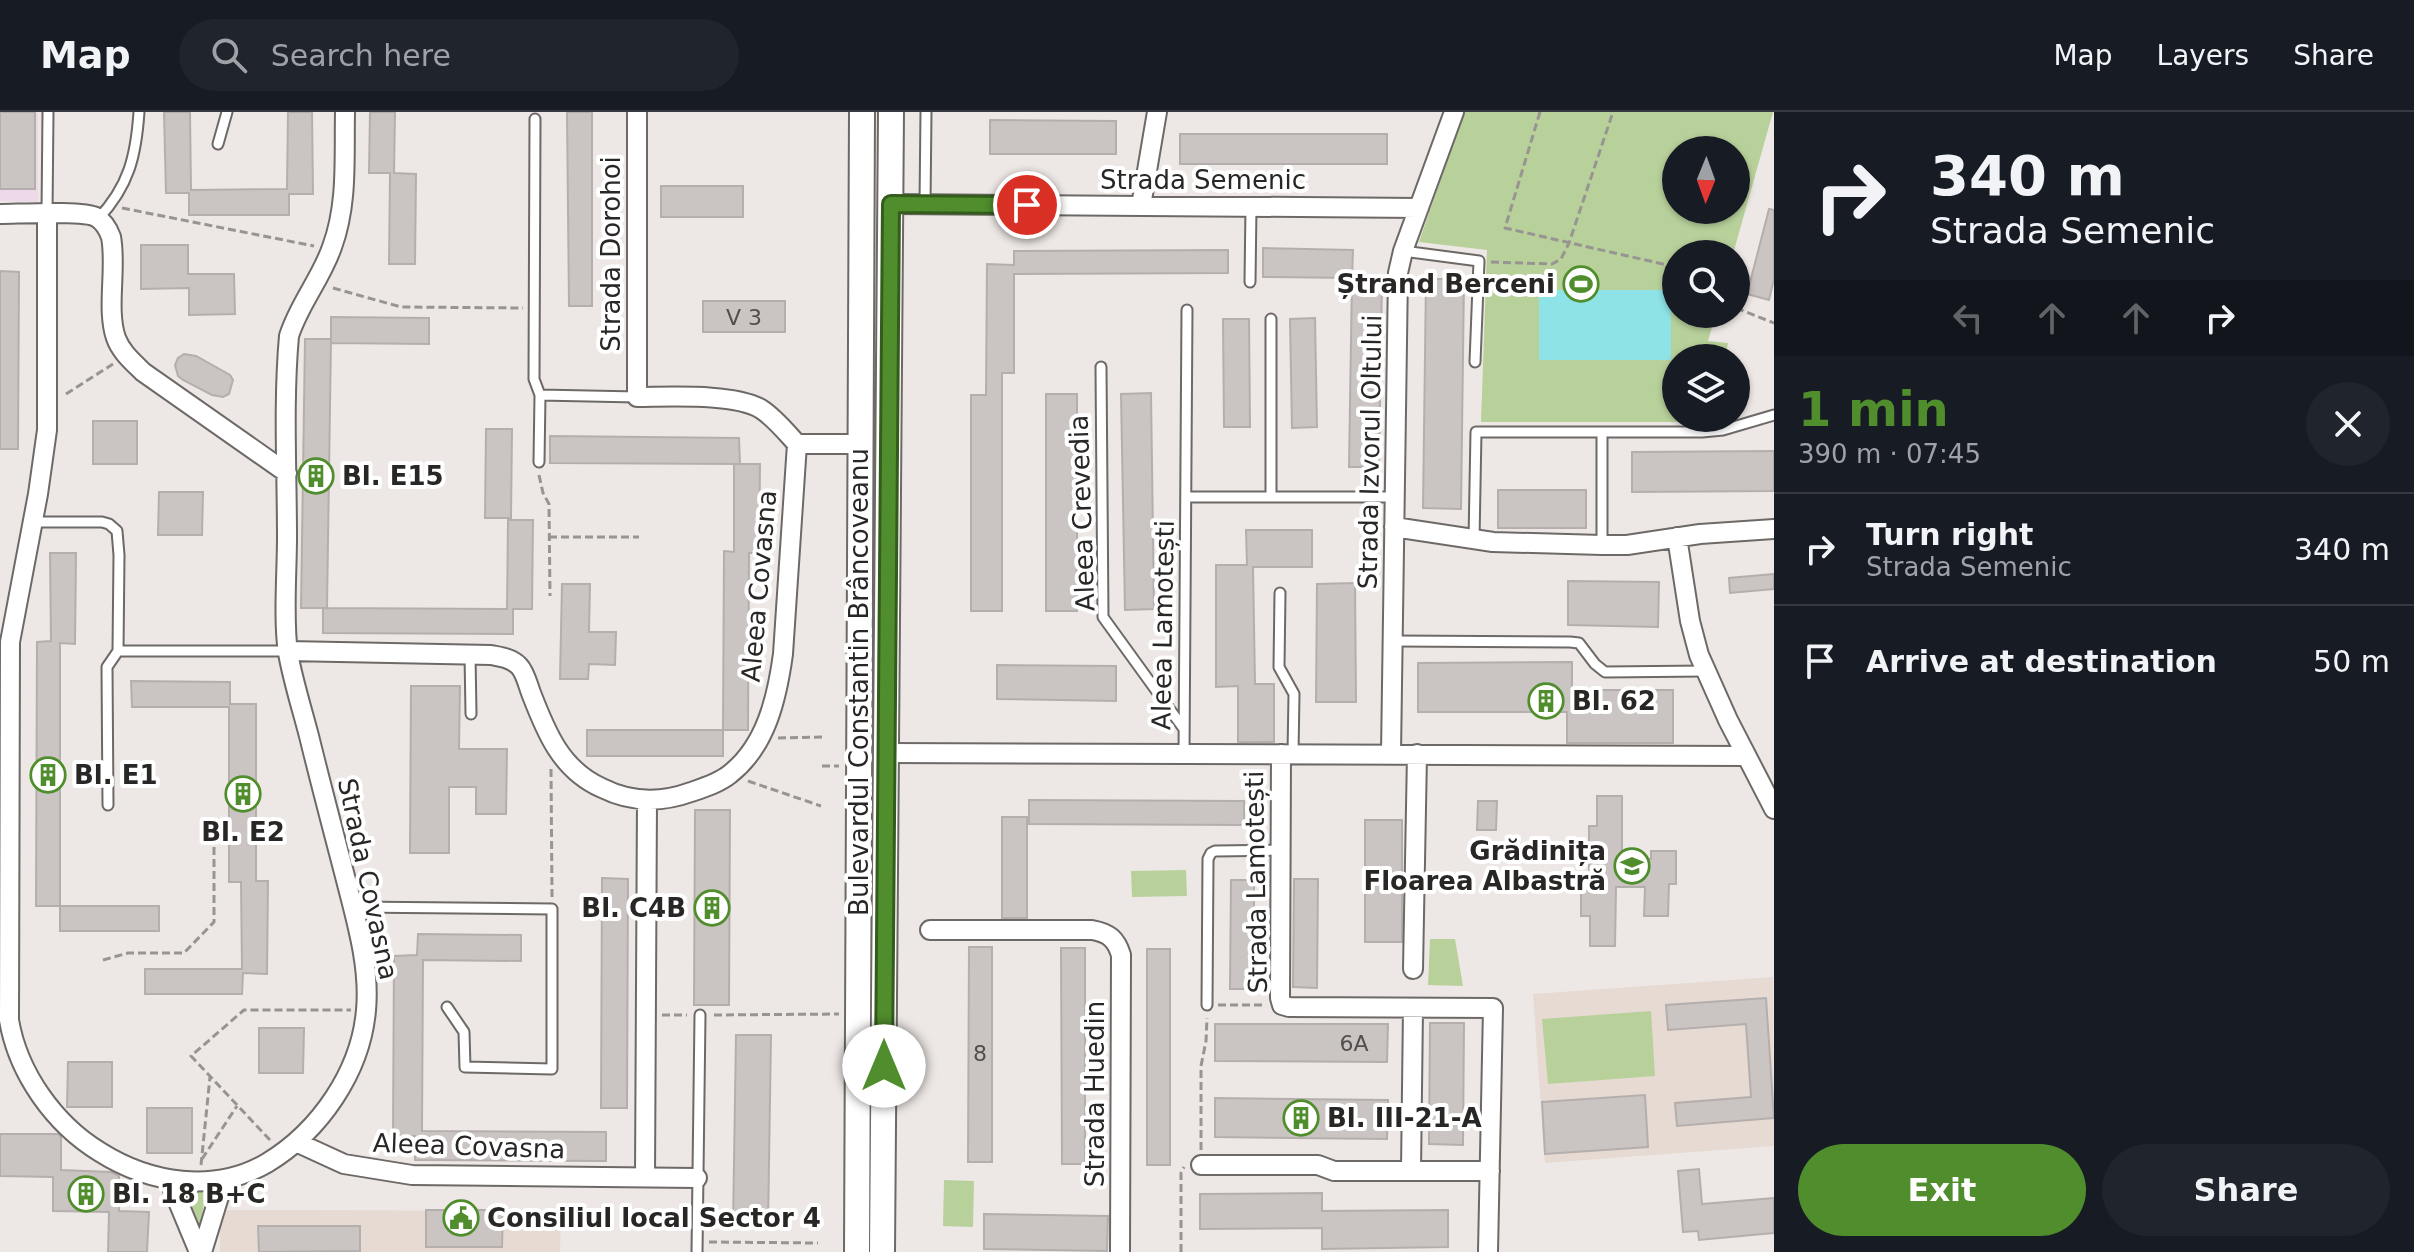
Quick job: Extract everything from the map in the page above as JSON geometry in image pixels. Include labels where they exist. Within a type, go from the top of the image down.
[{"type":"main road","name":"Bulevardul Constantin Brâncoveanu","points":[[857,1252],[862,112]]},
{"type":"main road","name":"Bulevardul Constantin Brâncoveanu","points":[[882,1252],[891,112]]},
{"type":"street","name":"Strada Covasna","points":[[47,214],[48,405],[45,453],[5,642],[4,1025],[25,1070],[42,1097],[65,1123],[95,1149],[122,1166],[146,1175],[199,1182],[224,1180],[251,1172],[289,1148],[333,1099],[356,1056],[366,1010],[365,975],[353,907],[288,651],[289,336],[301,305],[331,250],[342,213],[345,112]]},
{"type":"street","name":"Strada Dorohoi","points":[[637,112],[637,397]]},
{"type":"street","points":[[1141,206],[1157,112]]},
{"type":"street","name":"Strada Izvorul Oltului","points":[[1391,754],[1398,273],[1403,251],[1454,112]]},
{"type":"street","name":"Strada Semenic","points":[[891,204],[1419,208]]},
{"type":"street","points":[[0,214],[104,212],[111,237],[113,323],[116,337],[127,356],[143,372],[287,473]]},
{"type":"street","points":[[637,397],[716,399],[750,404],[773,418],[797,444],[859,444]]},
{"type":"street","name":"Aleea Covasna","points":[[288,651],[470,654],[509,659],[521,668],[557,753],[579,774],[602,789],[620,796],[647,800],[679,796],[708,786],[729,775],[759,738],[778,688],[797,444]]},
{"type":"street","points":[[1394,527],[1511,544],[1602,545],[1774,529]]},
{"type":"street","points":[[1677,537],[1694,639],[1705,671],[1774,809]]},
{"type":"street","name":"Strada Lamotești","points":[[886,753],[1746,756]]},
{"type":"street","name":"Strada Lamotești","points":[[1287,754],[1281,850],[1282,1005],[1413,1008]]},
{"type":"street","points":[[1413,969],[1417,754]]},
{"type":"street","points":[[645,1177],[647,800]]},
{"type":"street","name":"Strada Huedin","points":[[930,930],[1092,930],[1113,938],[1121,955],[1120,1252]]},
{"type":"street","points":[[1411,1171],[1413,1008],[1493,1008],[1488,1252]]},
{"type":"street","name":"Aleea Covasna","points":[[289,1148],[344,1164],[412,1175],[697,1178]]},
{"type":"street","points":[[1201,1165],[1318,1165],[1334,1171],[1490,1171]]},
{"type":"street","points":[[169,1180],[200,1252]]},
{"type":"street","points":[[200,1252],[224,1180]]},
{"type":"lane","points":[[47,214],[48,112]]},
{"type":"lane","points":[[104,212],[123,188],[133,161],[139,112]]},
{"type":"lane","points":[[218,144],[227,112]]},
{"type":"lane","points":[[925,204],[926,112]]},
{"type":"lane","points":[[535,119],[534,379],[540,395],[539,462]]},
{"type":"lane","points":[[1250,282],[1251,207]]},
{"type":"lane","points":[[1403,251],[1479,261],[1475,362]]},
{"type":"lane","name":"Aleea Lamotești","points":[[1184,754],[1187,310]]},
{"type":"lane","points":[[1271,319],[1271,497]]},
{"type":"lane","name":"Aleea Crevedia","points":[[1101,367],[1103,617],[1184,729]]},
{"type":"lane","points":[[540,395],[637,397]]},
{"type":"lane","points":[[1474,540],[1476,432],[1723,430],[1774,415]]},
{"type":"lane","points":[[1602,432],[1602,545]]},
{"type":"lane","name":"Aleea Lamotești","points":[[1187,497],[1395,497]]},
{"type":"lane","points":[[32,522],[102,522],[117,531],[118,651],[107,667],[108,805]]},
{"type":"lane","points":[[1280,593],[1279,667],[1294,694],[1287,754]]},
{"type":"lane","points":[[1393,641],[1570,642],[1579,643],[1605,672],[1705,671]]},
{"type":"lane","points":[[118,651],[288,651]]},
{"type":"lane","points":[[470,654],[471,714]]},
{"type":"lane","points":[[1207,1005],[1208,859],[1215,851],[1281,850]]},
{"type":"lane","points":[[353,907],[552,909],[552,1069],[465,1067],[464,1032],[447,1007]]},
{"type":"lane","points":[[697,1247],[700,1015]]},
{"type":"path","points":[[1540,112],[1505,228],[1662,264]]},
{"type":"path","points":[[1479,261],[1552,264],[1561,259],[1613,112]]},
{"type":"path","points":[[104,212],[331,250]]},
{"type":"path","points":[[314,283],[401,307],[534,308]]},
{"type":"path","points":[[1750,314],[1774,323]]},
{"type":"path","points":[[48,405],[127,356]]},
{"type":"path","points":[[539,462],[539,483],[549,504],[550,596]]},
{"type":"path","points":[[549,537],[639,537]]},
{"type":"path","points":[[759,738],[822,737]]},
{"type":"path","points":[[552,909],[550,779],[557,753]]},
{"type":"path","points":[[729,775],[821,806]]},
{"type":"path","points":[[103,960],[128,953],[184,953],[214,922],[214,823]]},
{"type":"path","points":[[1181,1252],[1181,1173],[1185,1167],[1201,1165],[1201,1066],[1206,1041],[1207,1005],[1282,1005]]},
{"type":"path","points":[[289,1148],[237,1106],[191,1056],[244,1010],[366,1010]]},
{"type":"path","points":[[646,1015],[857,1013]]},
{"type":"path","points":[[199,1182],[210,1077]]},
{"type":"path","points":[[201,1160],[237,1106]]},
{"type":"path","points":[[697,1247],[818,1243]]},
{"type":"shaded area","points":[[0,112],[38,112],[38,202],[0,201]]},
{"type":"shaded area","points":[[1773,977],[1774,1146],[1545,1163],[1533,994]]},
{"type":"shaded area","points":[[220,1210],[561,1211],[560,1252],[220,1252]]},
{"type":"green space","name":"Ștrand Berceni","points":[[1464,112],[1773,112],[1750,194],[1750,136],[1662,136],[1662,224],[1741,224],[1737,240],[1662,240],[1662,328],[1712,328],[1708,341],[1728,343],[1662,344],[1662,422],[1481,422],[1487,250],[1419,242]]},
{"type":"green space","points":[[1186,870],[1187,896],[1132,897],[1131,871]]},
{"type":"green space","points":[[1430,939],[1455,939],[1463,986],[1428,985]]},
{"type":"green space","points":[[1651,1011],[1655,1076],[1548,1084],[1542,1019]]},
{"type":"green space","points":[[944,1180],[974,1181],[973,1227],[943,1226]]},
{"type":"green space","points":[[202,1189],[205,1198],[200,1225],[186,1197],[190,1190]]},
{"type":"water","points":[[1539,290],[1662,290],[1662,328],[1671,328],[1671,344],[1662,344],[1662,360],[1539,360]]},
{"type":"building","points":[[0,112],[35,112],[35,189],[0,189]]},
{"type":"building","points":[[164,112],[190,112],[191,190],[287,189],[288,112],[312,112],[313,194],[289,194],[289,215],[189,215],[189,193],[166,193]]},
{"type":"building","points":[[370,112],[395,112],[394,173],[416,174],[415,264],[389,264],[390,173],[369,173]]},
{"type":"building","points":[[567,112],[592,112],[592,306],[569,306]]},
{"type":"building","points":[[990,120],[1116,121],[1116,154],[990,154]]},
{"type":"building","points":[[1180,134],[1387,134],[1387,164],[1180,164]]},
{"type":"building","points":[[661,186],[743,186],[743,217],[661,217]]},
{"type":"building","points":[[1769,209],[1774,210],[1774,279],[1769,300],[1750,295],[1750,282]]},
{"type":"building","points":[[141,245],[188,245],[188,274],[234,274],[235,314],[189,315],[189,288],[141,289]]},
{"type":"building","points":[[1263,248],[1353,250],[1352,278],[1263,277]]},
{"type":"building","points":[[1228,250],[1228,273],[1014,274],[1014,373],[1002,373],[1002,611],[971,611],[971,395],[986,395],[987,264],[1014,265],[1014,251]]},
{"type":"building","points":[[0,271],[19,272],[18,449],[0,449]]},
{"type":"building","points":[[1352,278],[1382,278],[1379,467],[1349,467]]},
{"type":"building","points":[[1426,279],[1464,279],[1461,509],[1423,508]]},
{"type":"building","points":[[703,301],[785,301],[785,332],[703,332]]},
{"type":"building","points":[[331,317],[429,318],[429,344],[331,343]]},
{"type":"building","points":[[1315,318],[1317,427],[1292,428],[1290,319]]},
{"type":"building","points":[[1223,319],[1249,319],[1250,427],[1224,427]]},
{"type":"building","name":"Bl. E15","points":[[305,339],[331,339],[327,608],[301,608]]},
{"type":"building","points":[[184,354],[196,356],[230,375],[233,380],[229,394],[223,397],[212,395],[178,376],[175,365]]},
{"type":"building","points":[[1151,393],[1154,609],[1125,610],[1121,394]]},
{"type":"building","points":[[1046,394],[1077,394],[1077,611],[1046,611]]},
{"type":"building","points":[[93,421],[137,421],[137,464],[93,464]]},
{"type":"building","points":[[486,429],[512,429],[511,518],[485,518]]},
{"type":"building","points":[[550,436],[739,438],[740,464],[550,463]]},
{"type":"building","points":[[1774,451],[1774,491],[1632,492],[1632,452]]},
{"type":"building","points":[[734,464],[760,464],[759,553],[749,553],[748,730],[723,730],[724,551],[734,552]]},
{"type":"building","points":[[1498,490],[1586,490],[1586,528],[1498,528]]},
{"type":"building","points":[[159,492],[203,492],[202,535],[158,535]]},
{"type":"building","points":[[508,520],[533,520],[532,609],[513,609],[513,634],[323,633],[323,608],[507,609]]},
{"type":"building","points":[[1246,530],[1312,530],[1312,567],[1253,567],[1255,684],[1274,684],[1274,742],[1238,742],[1238,686],[1216,687],[1216,565],[1247,565]]},
{"type":"building","name":"Bl. E1","points":[[50,553],[76,553],[75,644],[60,643],[60,906],[36,906],[37,642],[51,641]]},
{"type":"building","points":[[1774,574],[1774,589],[1730,593],[1729,578]]},
{"type":"building","points":[[1568,581],[1659,582],[1658,627],[1568,625]]},
{"type":"building","points":[[1355,583],[1356,702],[1316,702],[1317,584]]},
{"type":"building","points":[[562,584],[590,584],[589,632],[616,632],[615,665],[589,664],[588,679],[560,679]]},
{"type":"building","name":"Bl. 62","points":[[1572,662],[1572,690],[1673,690],[1673,743],[1567,743],[1567,712],[1418,712],[1418,663]]},
{"type":"building","points":[[997,665],[1116,666],[1116,701],[997,699]]},
{"type":"building","points":[[131,681],[230,682],[230,704],[256,704],[256,881],[268,881],[267,974],[243,973],[242,994],[145,994],[145,969],[242,969],[241,882],[229,882],[229,707],[132,707]]},
{"type":"building","points":[[411,686],[460,686],[459,749],[507,749],[506,814],[476,814],[476,787],[449,787],[449,853],[410,853]]},
{"type":"building","points":[[587,730],[723,730],[723,756],[587,756]]},
{"type":"building","name":"Grădinița Floarea Albastră","points":[[1597,796],[1622,796],[1622,859],[1651,859],[1651,851],[1676,851],[1676,884],[1669,884],[1668,916],[1644,916],[1645,887],[1616,887],[1615,946],[1590,946],[1590,916],[1581,916],[1581,873],[1589,873],[1589,826],[1597,826]]},
{"type":"building","points":[[1029,800],[1244,801],[1244,825],[1029,824]]},
{"type":"building","points":[[1478,801],[1497,801],[1496,830],[1477,830]]},
{"type":"building","name":"Bl. C4B","points":[[695,810],[730,810],[729,1005],[694,1005]]},
{"type":"building","points":[[1002,817],[1027,817],[1027,918],[1002,918]]},
{"type":"building","points":[[1365,820],[1402,820],[1402,942],[1365,942]]},
{"type":"building","points":[[602,878],[628,879],[627,1108],[601,1108]]},
{"type":"building","points":[[1294,879],[1318,879],[1317,988],[1293,987]]},
{"type":"building","points":[[1231,880],[1254,880],[1254,989],[1230,989]]},
{"type":"building","points":[[60,906],[159,906],[159,931],[60,931]]},
{"type":"building","points":[[418,934],[521,935],[521,961],[423,960],[422,1131],[606,1132],[606,1161],[415,1160],[415,1136],[393,1136],[394,956],[417,955]]},
{"type":"building","points":[[969,947],[992,947],[992,1162],[968,1162]]},
{"type":"building","points":[[1061,948],[1085,948],[1085,1164],[1062,1164]]},
{"type":"building","points":[[1147,949],[1170,949],[1170,1165],[1147,1165]]},
{"type":"building","points":[[1766,998],[1774,1118],[1677,1126],[1675,1103],[1751,1097],[1746,1024],[1668,1030],[1666,1005]]},
{"type":"building","points":[[1430,1023],[1464,1023],[1463,1145],[1429,1144]]},
{"type":"building","points":[[1215,1024],[1388,1024],[1387,1062],[1215,1061]]},
{"type":"building","points":[[259,1028],[304,1028],[303,1073],[259,1073]]},
{"type":"building","points":[[736,1035],[771,1035],[768,1227],[733,1227]]},
{"type":"building","points":[[68,1062],[112,1062],[112,1107],[67,1107]]},
{"type":"building","points":[[1645,1095],[1648,1147],[1545,1154],[1542,1102]]},
{"type":"building","name":"Bl. III-21-A","points":[[1215,1098],[1388,1100],[1387,1139],[1215,1137]]},
{"type":"building","points":[[147,1108],[192,1108],[192,1153],[147,1153]]},
{"type":"building","name":"Bl. 18 B+C","points":[[0,1134],[58,1134],[61,1137],[61,1170],[111,1172],[119,1176],[119,1211],[149,1212],[147,1252],[108,1252],[109,1212],[53,1211],[53,1177],[0,1176]]},
{"type":"building","points":[[1699,1169],[1702,1204],[1774,1198],[1774,1233],[1699,1240],[1698,1231],[1683,1232],[1678,1171]]},
{"type":"building","points":[[1322,1193],[1322,1211],[1448,1210],[1448,1247],[1322,1249],[1322,1228],[1200,1229],[1200,1194]]},
{"type":"building","points":[[426,1210],[503,1210],[502,1247],[426,1247]]},
{"type":"building","points":[[984,1214],[1108,1216],[1107,1251],[984,1249]]},
{"type":"building","points":[[258,1226],[360,1226],[360,1251],[259,1252]]},
{"type":"place","name":"Ștrand Berceni","points":[[1581,284]]},
{"type":"place","name":"Bl. E15","points":[[316,476]]},
{"type":"place","name":"Bl. 62","points":[[1546,701]]},
{"type":"place","name":"Bl. E1","points":[[48,775]]},
{"type":"place","name":"Bl. E2","points":[[243,794]]},
{"type":"place","name":"Grădinița Floarea Albastră","points":[[1632,866]]},
{"type":"place","name":"Bl. C4B","points":[[712,908]]},
{"type":"place","name":"Bl. III-21-A","points":[[1301,1118]]},
{"type":"place","name":"Bl. 18 B+C","points":[[86,1194]]},
{"type":"place","name":"Consiliul local Sector 4","points":[[461,1218]]},
{"type":"route","points":[[884,1066],[891,204],[1027,205]]}]
